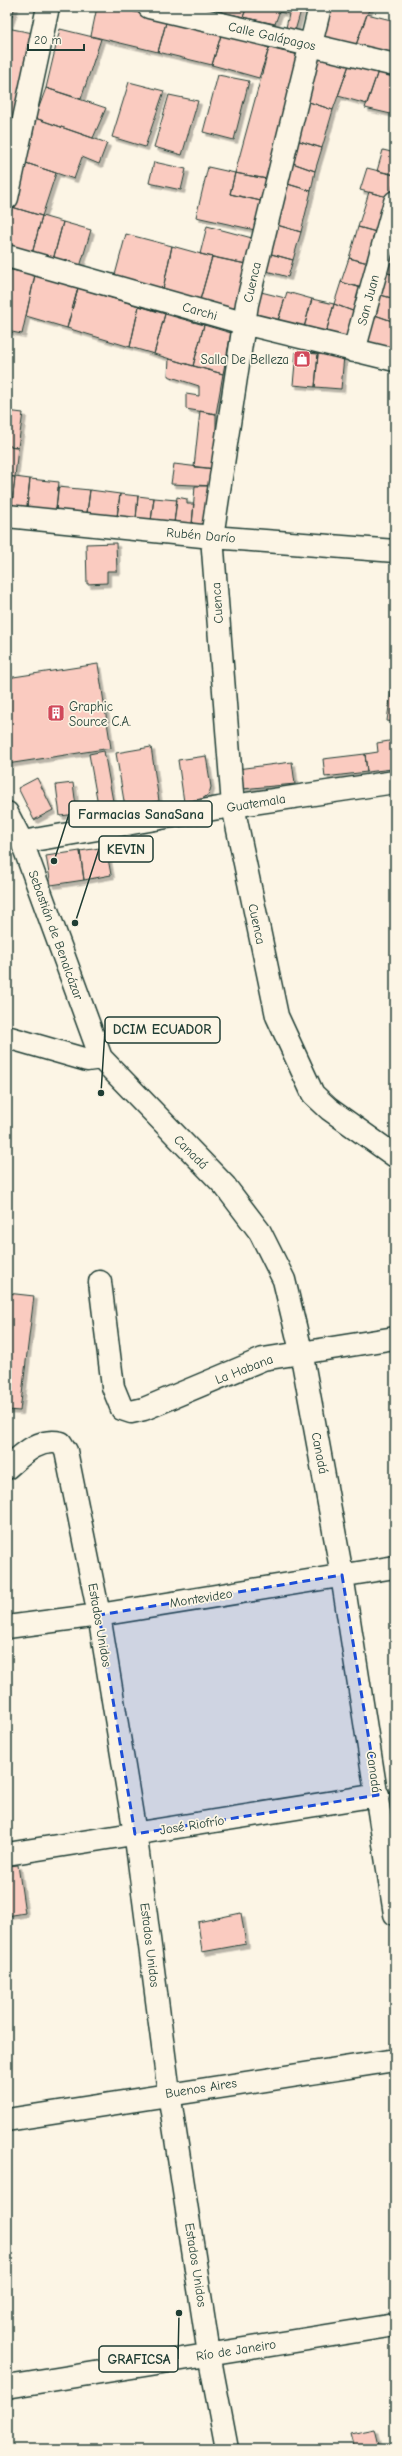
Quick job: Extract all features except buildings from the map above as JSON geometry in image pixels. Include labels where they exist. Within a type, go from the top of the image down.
[{"type":"street","points":[[7,198],[48,7]]},
{"type":"street","name":"Calle Galápagos","points":[[149,7],[395,65]]},
{"type":"street","name":"Cuenca","points":[[320,7],[243,323],[243,338],[212,537],[233,806],[277,1016],[313,1094],[329,1109],[395,1156]]},
{"type":"street","name":"San Juan","points":[[354,351],[395,202]]},
{"type":"street","name":"Carchi","points":[[7,256],[243,323],[395,360]]},
{"type":"street","name":"Rubén Darío","points":[[7,516],[212,537],[395,551]]},
{"type":"street","name":"Guatemala","points":[[22,842],[233,806],[395,782]]},
{"type":"street","name":"Sebastián de Benalcázar","points":[[7,813],[22,842],[101,1058]]},
{"type":"street","points":[[7,1037],[87,1060],[101,1058]]},
{"type":"street","name":"Canadá","points":[[101,1058],[225,1186],[260,1232],[284,1280],[301,1351],[342,1575],[378,1795],[395,1914]]},
{"type":"street","name":"La Habana","points":[[100,1282],[113,1387],[122,1409],[132,1412],[144,1409],[263,1359],[301,1351],[395,1338]]},
{"type":"street","name":"Estados Unidos","points":[[7,1468],[30,1447],[52,1441],[61,1443],[66,1451],[99,1615],[135,1834],[169,2093],[209,2354],[227,2449]]},
{"type":"street","name":"Montevideo","points":[[7,1628],[99,1615],[395,1567]]},
{"type":"street","name":"José Riofrío","points":[[7,1854],[378,1795]]},
{"type":"street","name":"Buenos Aires","points":[[7,2120],[169,2093],[395,2060]]},
{"type":"street","name":"Río de Janeiro","points":[[7,2387],[395,2325]]},
{"type":"highlighted area","points":[[342,1575],[378,1795],[135,1834],[99,1615]]},
{"type":"place","name":"Salla De Belleza","points":[[302,359]]},
{"type":"place","name":"Graphic Source C.A.","points":[[56,713]]},
{"type":"place","name":"Farmacias SanaSana","points":[[54,861]]},
{"type":"place","name":"KEVIN","points":[[75,923]]},
{"type":"place","name":"DCIM ECUADOR","points":[[101,1093]]},
{"type":"place","name":"GRAFICSA","points":[[179,2313]]}]
